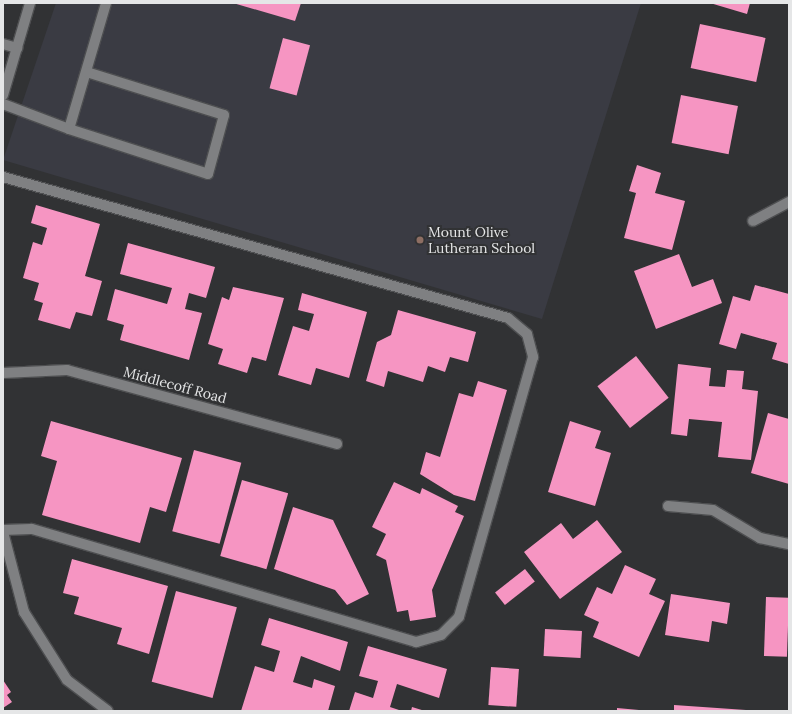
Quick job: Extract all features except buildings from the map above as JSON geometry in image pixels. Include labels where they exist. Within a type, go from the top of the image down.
[{"type":"street","points":[[3,95],[30,3]]},
{"type":"street","points":[[69,129],[87,72],[106,3]]},
{"type":"street","points":[[3,44],[17,48]]},
{"type":"street","points":[[3,104],[69,129],[208,174],[224,115],[87,72]]},
{"type":"street","points":[[3,177],[508,318],[527,334],[533,357],[459,617],[441,635],[416,642],[31,529],[3,531],[24,612],[66,680],[108,711]]},
{"type":"street","points":[[753,221],[789,202]]},
{"type":"street","name":"Middlecoff Road","points":[[3,374],[67,370],[337,444]]},
{"type":"street","points":[[668,506],[713,510],[760,538],[789,544]]},
{"type":"shaded area","name":"Mount Olive Lutheran School","points":[[56,3],[641,3],[542,319],[3,160]]},
{"type":"place","name":"Mount Olive Lutheran School","points":[[420,240]]}]
